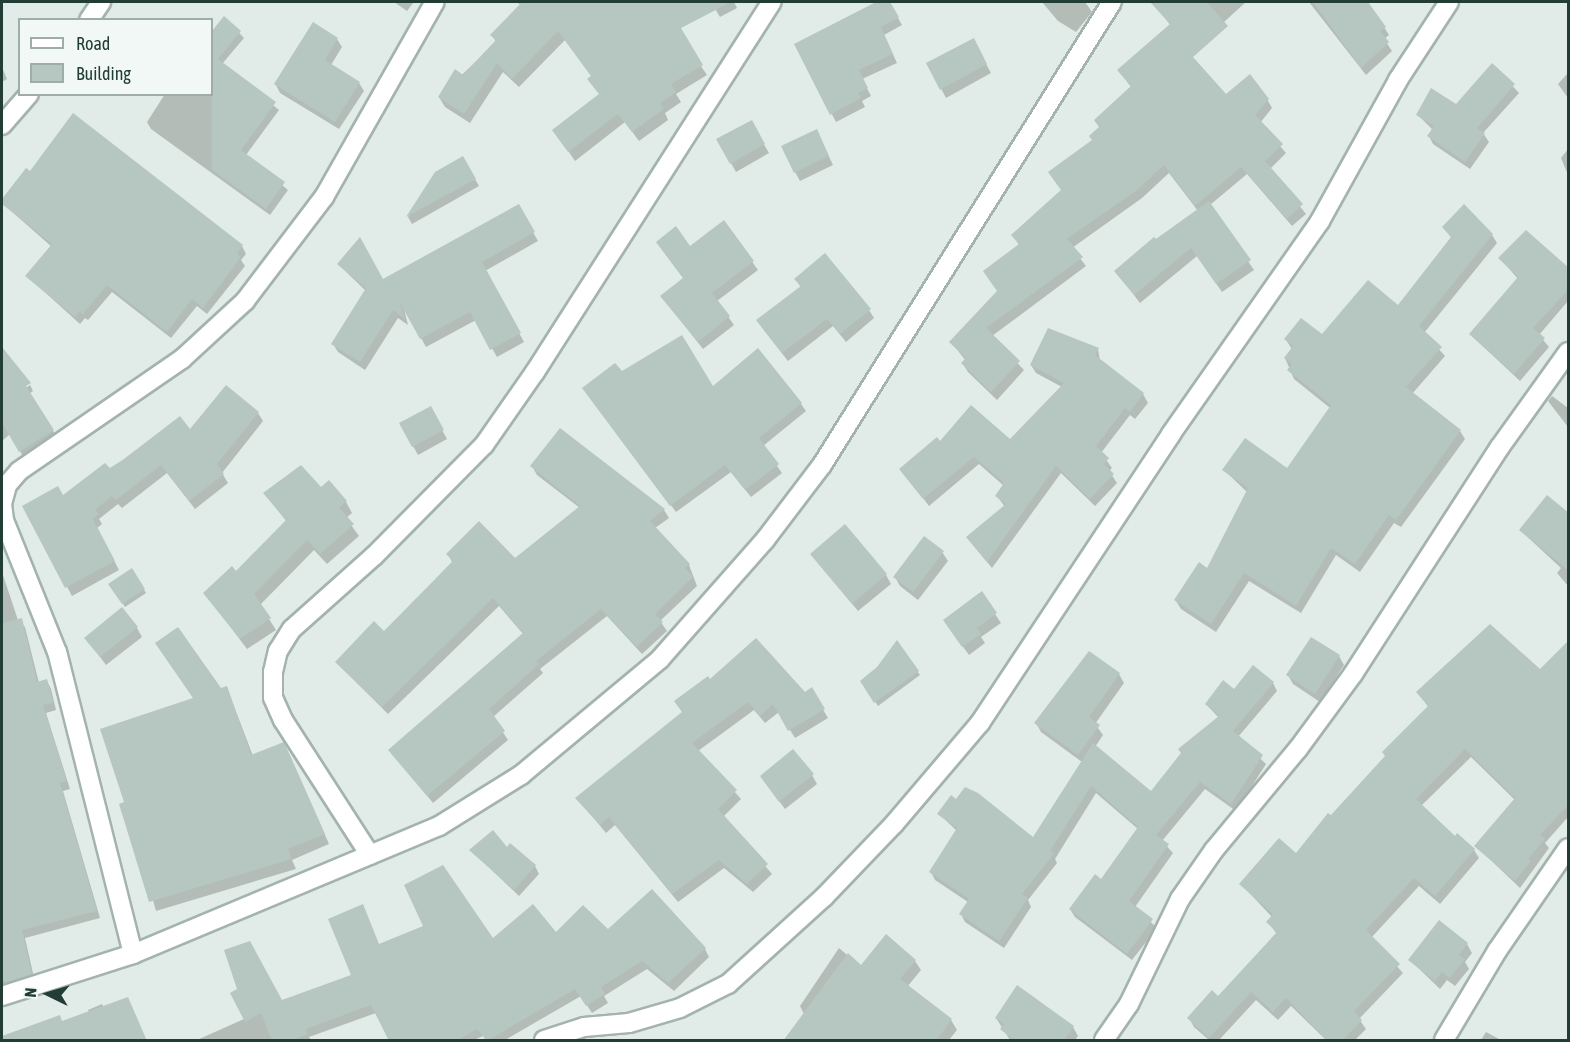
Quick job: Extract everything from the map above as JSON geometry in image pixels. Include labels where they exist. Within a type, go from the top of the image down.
[{"type":"street","points":[[90,18],[101,2]]},
{"type":"street","points":[[133,954],[57,652],[4,520],[2,504],[7,485],[19,471],[182,359],[245,301],[324,197],[435,2]]},
{"type":"street","points":[[370,855],[283,720],[273,698],[273,672],[278,651],[292,629],[374,556],[484,445],[542,362],[772,2]]},
{"type":"street","points":[[2,996],[133,954],[439,826],[521,775],[660,659],[765,540],[822,465],[1112,2]]},
{"type":"street","points":[[544,1041],[584,1027],[630,1023],[681,1008],[728,984],[824,897],[894,824],[980,723],[1171,434],[1320,221],[1398,80],[1449,2]]},
{"type":"street","points":[[2,125],[27,96]]},
{"type":"street","points":[[1104,1041],[1129,1004],[1180,899],[1214,850],[1298,750],[1353,674],[1500,447],[1569,352]]},
{"type":"street","points":[[1444,1041],[1497,951],[1569,848]]},
{"type":"building","points":[[522,2],[731,2],[681,28],[703,65],[671,84],[676,92],[660,103],[664,109],[632,132],[618,114],[568,152],[552,130],[599,94],[587,79],[591,76],[558,31],[512,79],[497,63],[464,114],[438,97],[455,69],[463,75],[496,40],[490,35]]},
{"type":"building","points":[[876,2],[890,2],[899,17],[881,27],[893,54],[859,70],[868,88],[858,93],[861,98],[830,115],[794,44]]},
{"type":"building","points":[[1150,2],[1207,2],[1228,26],[1193,57],[1226,94],[1250,74],[1269,99],[1255,115],[1283,144],[1265,161],[1303,204],[1287,219],[1241,167],[1195,206],[1164,165],[1137,190],[1067,239],[1083,257],[986,328],[1020,361],[991,392],[961,363],[966,358],[949,342],[997,291],[983,271],[1019,244],[1011,235],[1061,190],[1048,172],[1092,140],[1089,136],[1099,127],[1094,120],[1131,86],[1117,70],[1170,24]]},
{"type":"building","points":[[1313,2],[1368,2],[1386,27],[1380,31],[1389,42],[1361,68]]},
{"type":"building","points":[[224,16],[241,31],[218,59],[276,102],[241,150],[285,182],[266,209],[212,170],[213,30]]},
{"type":"building","points":[[313,22],[338,38],[325,60],[360,82],[335,122],[274,84]]},
{"type":"building","points":[[974,38],[987,64],[940,90],[926,63]]},
{"type":"building","points":[[1492,63],[1515,84],[1477,128],[1485,133],[1465,162],[1427,136],[1434,126],[1416,115],[1431,88],[1456,104]]},
{"type":"building","points":[[73,113],[243,245],[237,254],[241,257],[203,308],[192,299],[167,332],[107,285],[83,314],[80,311],[75,317],[25,276],[52,244],[2,204],[2,199],[26,168],[30,171]]},
{"type":"building","points":[[752,120],[765,144],[730,164],[716,139]]},
{"type":"building","points":[[817,129],[829,156],[794,173],[781,146]]},
{"type":"building","points":[[463,156],[476,179],[406,217],[435,172]]},
{"type":"building","points":[[1209,201],[1251,260],[1216,284],[1191,248],[1134,295],[1114,271],[1154,237],[1156,239]]},
{"type":"building","points":[[519,204],[535,232],[482,262],[521,333],[490,350],[470,312],[420,339],[399,301],[405,319],[393,310],[360,362],[331,344],[366,288],[337,264],[360,237],[383,279]]},
{"type":"building","points":[[1464,204],[1493,234],[1419,326],[1442,347],[1406,387],[1461,430],[1396,520],[1389,515],[1355,564],[1331,548],[1296,606],[1244,573],[1211,624],[1174,600],[1199,562],[1207,568],[1248,488],[1222,470],[1245,438],[1287,468],[1331,405],[1287,370],[1292,364],[1284,358],[1293,346],[1284,339],[1301,318],[1322,334],[1368,280],[1398,305],[1451,237],[1442,227]]},
{"type":"building","points":[[724,220],[754,261],[712,293],[730,316],[698,342],[660,296],[683,278],[656,242],[676,226],[690,246]]},
{"type":"building","points":[[1526,230],[1569,268],[1569,289],[1533,328],[1545,338],[1514,374],[1469,334],[1518,277],[1498,258]]},
{"type":"building","points":[[825,253],[871,309],[840,334],[827,319],[782,353],[756,320],[801,286],[794,279]]},
{"type":"building","points":[[1048,328],[1099,348],[1095,355],[1144,393],[1130,412],[1125,408],[1096,446],[1109,458],[1104,464],[1114,474],[1090,499],[1056,466],[987,562],[966,537],[1006,504],[995,496],[1004,483],[974,457],[923,499],[899,469],[937,437],[940,441],[971,405],[1010,439],[1064,383],[1030,365]]},
{"type":"building","points":[[682,335],[713,386],[758,348],[802,403],[759,438],[779,464],[745,490],[725,465],[670,506],[582,388],[615,363],[622,371]]},
{"type":"building","points":[[2,347],[31,383],[26,386],[54,430],[19,452],[2,423]]},
{"type":"building","points":[[226,385],[259,412],[217,464],[224,474],[189,501],[161,465],[116,500],[112,496],[95,510],[99,514],[93,519],[115,561],[65,588],[22,506],[58,486],[63,495],[105,463],[110,468],[124,459],[180,416],[190,429]]},
{"type":"building","points":[[431,406],[444,430],[412,447],[399,423]]},
{"type":"building","points":[[560,428],[665,509],[650,521],[690,564],[685,568],[693,577],[655,614],[663,622],[637,647],[601,609],[536,661],[539,664],[489,709],[505,731],[427,796],[388,750],[523,633],[493,598],[382,707],[335,662],[374,621],[384,631],[453,561],[446,554],[479,521],[515,558],[580,506],[530,466]]},
{"type":"building","points":[[301,465],[321,487],[329,480],[347,501],[339,508],[354,524],[320,554],[307,540],[254,594],[271,618],[240,639],[203,593],[232,566],[236,571],[286,520],[263,493]]},
{"type":"building","points":[[1547,495],[1569,513],[1569,571],[1519,530]]},
{"type":"building","points":[[845,524],[887,574],[852,604],[810,554]]},
{"type":"building","points":[[924,536],[944,551],[913,592],[893,577]]},
{"type":"building","points":[[132,568],[145,589],[122,604],[108,584]]},
{"type":"building","points":[[982,591],[997,613],[977,628],[981,634],[962,647],[943,620]]},
{"type":"building","points":[[122,607],[138,627],[100,657],[84,638]]},
{"type":"building","points":[[22,618],[37,682],[47,679],[53,703],[43,705],[67,781],[60,783],[97,911],[22,930],[32,975],[7,982],[2,980],[2,623]]},
{"type":"building","points":[[1490,624],[1540,669],[1569,640],[1569,804],[1540,835],[1545,839],[1528,859],[1531,861],[1515,881],[1474,846],[1515,798],[1465,749],[1416,799],[1455,836],[1457,833],[1475,849],[1435,896],[1414,878],[1366,930],[1400,964],[1354,1011],[1362,1020],[1342,1041],[1327,1041],[1286,998],[1273,1012],[1251,992],[1209,1038],[1187,1018],[1212,990],[1218,996],[1277,932],[1266,922],[1273,914],[1239,884],[1279,838],[1296,853],[1328,813],[1331,815],[1385,756],[1382,752],[1428,706],[1416,692]]},
{"type":"building","points":[[178,627],[221,688],[227,686],[251,755],[284,742],[325,834],[288,849],[292,859],[149,902],[119,804],[124,802],[100,729],[193,698],[155,643]]},
{"type":"building","points":[[1311,637],[1340,655],[1315,694],[1286,675]]},
{"type":"building","points":[[756,638],[805,692],[812,687],[825,709],[788,731],[773,704],[760,716],[748,702],[692,743],[737,790],[718,809],[768,864],[747,884],[719,860],[672,894],[609,817],[600,825],[575,798],[682,712],[674,701],[708,676],[710,679]]},
{"type":"building","points":[[897,640],[919,671],[874,703],[860,681],[877,667]]},
{"type":"building","points":[[1089,651],[1120,673],[1089,717],[1100,725],[1078,755],[1034,723]]},
{"type":"building","points":[[1253,665],[1274,682],[1233,731],[1263,755],[1231,804],[1200,782],[1156,835],[1169,844],[1129,901],[1153,919],[1127,954],[1069,909],[1095,874],[1101,879],[1138,827],[1091,786],[1050,851],[1054,854],[1022,894],[1028,898],[999,941],[959,914],[969,899],[929,872],[957,828],[937,814],[951,795],[956,799],[965,787],[978,793],[1033,837],[1093,743],[1151,791],[1181,753],[1178,749],[1219,716],[1205,704],[1223,680],[1234,689]]},
{"type":"building","points":[[793,749],[814,774],[779,802],[760,776]]},
{"type":"building","points":[[493,830],[507,847],[510,843],[536,865],[514,890],[469,850]]},
{"type":"building","points":[[443,865],[493,938],[533,904],[556,932],[583,905],[608,929],[652,889],[706,948],[668,983],[642,961],[601,987],[605,994],[586,1006],[575,989],[487,1041],[477,1029],[456,1041],[389,1041],[371,1005],[306,1029],[308,1034],[291,1041],[272,1041],[261,1013],[245,1022],[230,993],[237,989],[224,950],[250,941],[282,1000],[351,975],[328,919],[363,904],[379,944],[423,926],[404,885]]},
{"type":"building","points":[[1439,920],[1468,943],[1459,955],[1465,959],[1450,978],[1442,972],[1435,981],[1408,960]]},
{"type":"building","points":[[886,934],[916,960],[900,979],[952,1019],[936,1041],[783,1041],[848,953],[861,965]]},
{"type":"building","points":[[1017,985],[1074,1026],[1064,1041],[1015,1041],[1000,1029],[1004,1024],[995,1018]]},
{"type":"building","points":[[128,997],[147,1041],[2,1041],[2,1036],[60,1015],[62,1021]]}]
